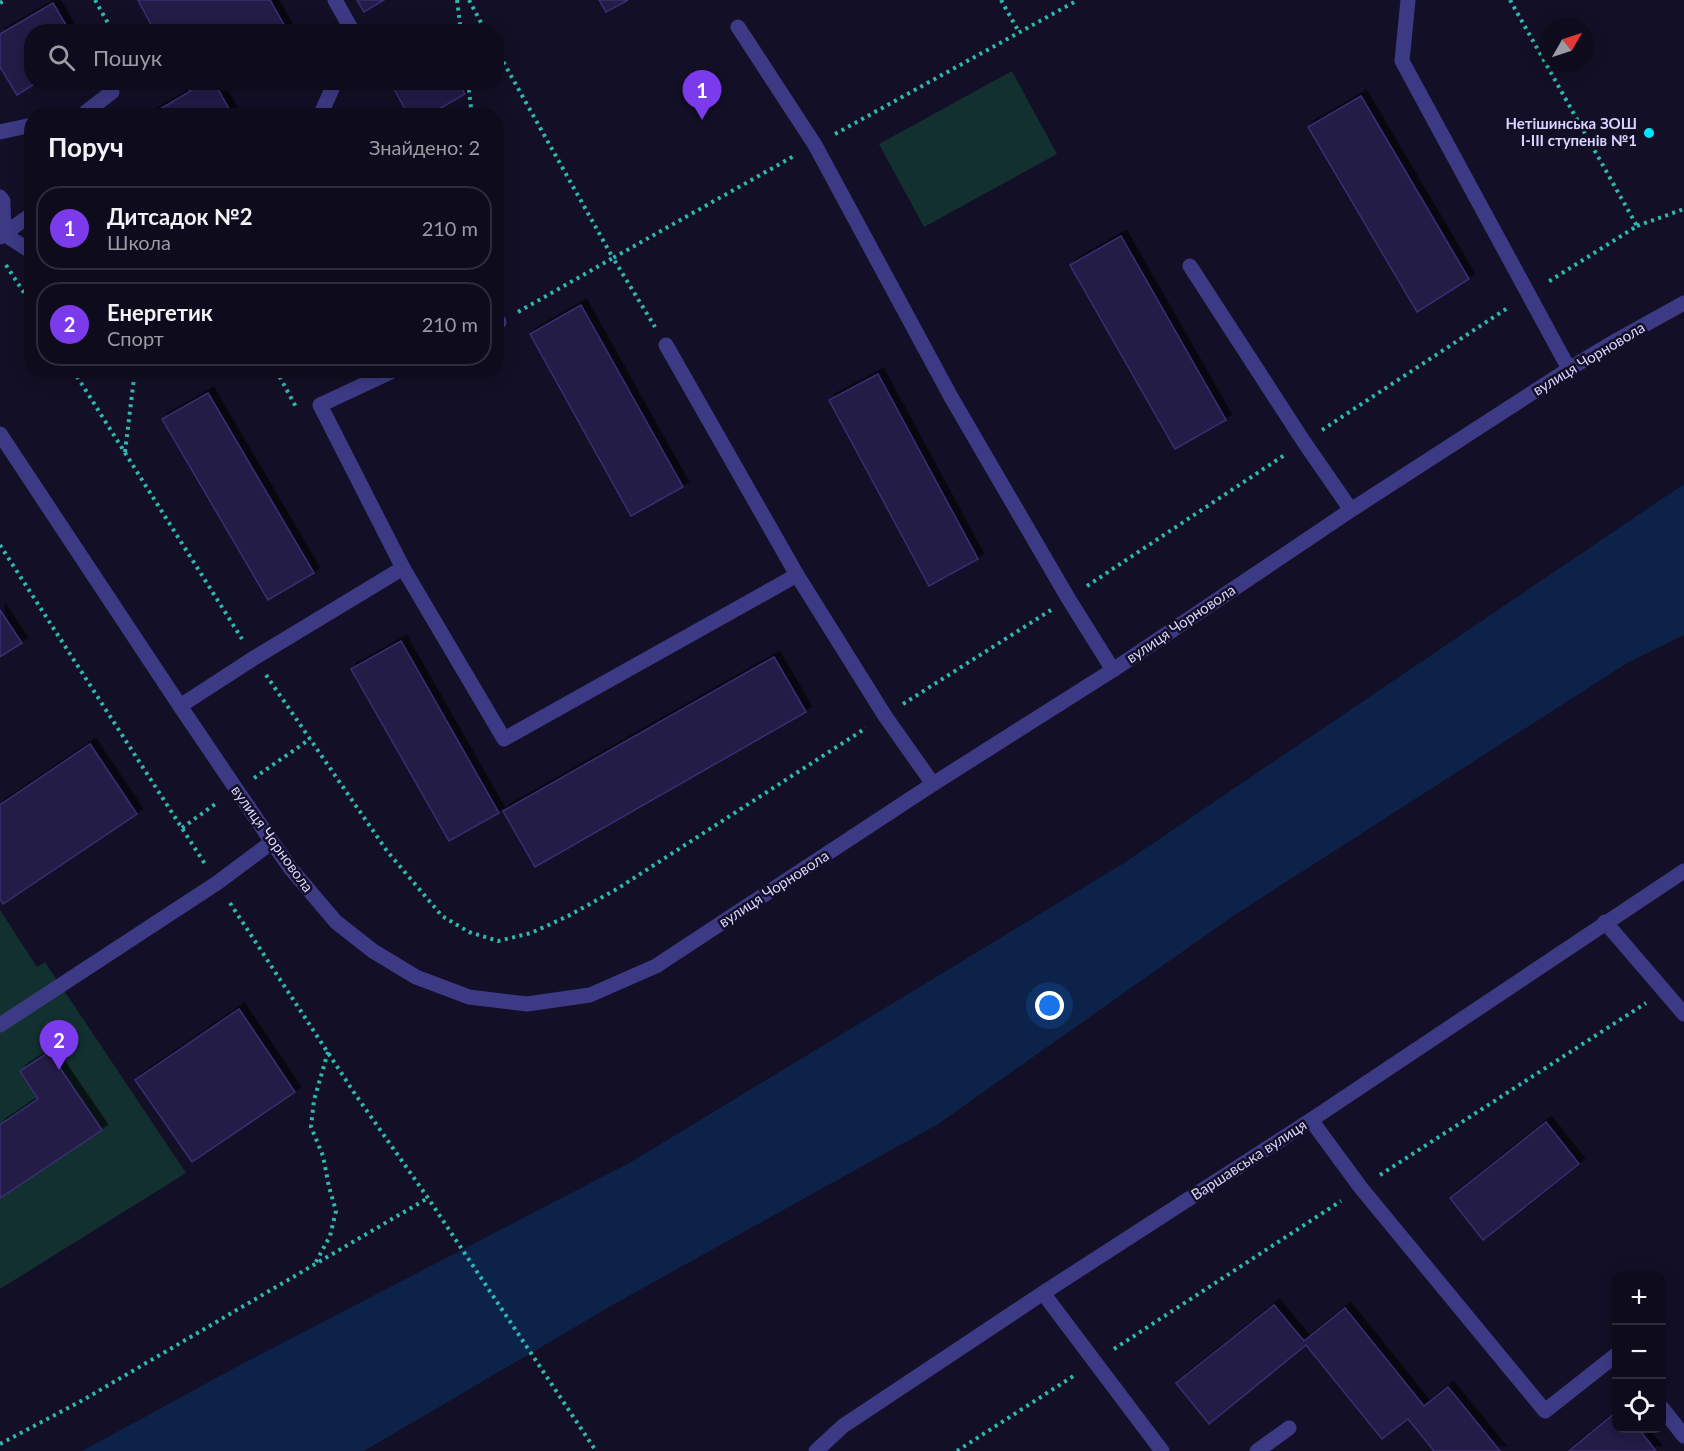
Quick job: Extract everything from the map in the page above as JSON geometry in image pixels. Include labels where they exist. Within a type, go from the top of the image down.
[{"type":"street","points":[[335,0],[348,24]]},
{"type":"street","points":[[1408,0],[1402,61],[1569,369]]},
{"type":"street","points":[[738,27],[815,145],[951,397],[1068,598],[1113,669]]},
{"type":"street","points":[[324,108],[331,90]]},
{"type":"street","points":[[94,108],[112,92]]},
{"type":"street","points":[[0,132],[24,127]]},
{"type":"street","points":[[0,197],[3,201],[2,236]]},
{"type":"street","points":[[2,236],[24,220]]},
{"type":"street","points":[[2,236],[24,248]]},
{"type":"street","points":[[1190,266],[1351,510]]},
{"type":"street","name":"вулиця Чорновола","points":[[0,434],[272,842],[291,869],[336,922],[373,951],[416,977],[469,998],[527,1004],[590,995],[656,966],[1569,369],[1684,303]]},
{"type":"street","points":[[666,345],[797,575],[885,716],[933,784]]},
{"type":"street","points":[[378,378],[321,405],[403,568],[504,739],[797,575]]},
{"type":"street","points":[[180,706],[254,658],[403,568]]},
{"type":"street","points":[[0,1025],[217,883],[272,842]]},
{"type":"street","name":"Варшавська вулиця","points":[[816,1451],[843,1426],[1043,1293],[1311,1120],[1684,871]]},
{"type":"street","points":[[1605,922],[1684,1014]]},
{"type":"street","points":[[1311,1120],[1361,1188],[1545,1411],[1612,1359]]},
{"type":"street","points":[[1043,1293],[1162,1451]]},
{"type":"street","points":[[1666,1413],[1684,1436]]},
{"type":"street","points":[[1257,1451],[1289,1428]]},
{"type":"path","points":[[0,3],[5,0]]},
{"type":"path","points":[[95,0],[108,24]]},
{"type":"path","points":[[457,0],[460,24]]},
{"type":"path","points":[[469,0],[482,24]]},
{"type":"path","points":[[1001,0],[1019,32]]},
{"type":"path","points":[[504,320],[1078,0]]},
{"type":"path","points":[[1510,0],[1637,226]]},
{"type":"path","points":[[504,63],[666,345]]},
{"type":"path","points":[[469,90],[471,108]]},
{"type":"path","points":[[78,378],[254,658],[387,850],[442,916],[469,932],[498,941],[531,933],[617,889],[1068,598],[1528,294],[1637,226],[1684,209]]},
{"type":"path","points":[[0,255],[24,292]]},
{"type":"path","points":[[124,453],[134,378]]},
{"type":"path","points":[[957,1451],[1664,991]]},
{"type":"path","points":[[316,1263],[330,1236],[336,1211],[323,1156],[311,1127],[314,1100],[328,1052]]},
{"type":"path","points":[[0,1444],[83,1400],[428,1198],[597,1451]]},
{"type":"green space","points":[[1012,71],[1057,154],[924,227],[879,144]]},
{"type":"green space","points":[[0,910],[37,967],[45,962],[186,1173],[0,1289]]},
{"type":"water","points":[[1684,484],[1684,635],[1627,663],[1233,916],[938,1124],[616,1303],[364,1451],[82,1451],[242,1364],[631,1162],[1124,863]]},
{"type":"building","points":[[138,0],[270,0],[284,24],[151,24]]},
{"type":"building","points":[[357,0],[384,0],[364,12]]},
{"type":"building","points":[[599,0],[628,0],[606,12]]},
{"type":"building","points":[[53,3],[65,24],[24,24],[25,90],[17,95],[0,67],[0,34]]},
{"type":"building","points":[[192,90],[218,90],[229,108],[162,108]]},
{"type":"building","points":[[394,90],[463,90],[465,94],[441,108],[405,108]]},
{"type":"building","points":[[1361,96],[1469,279],[1417,312],[1308,127]]},
{"type":"building","points":[[1121,236],[1226,420],[1175,449],[1070,265]]},
{"type":"building","points":[[581,305],[683,487],[631,516],[530,334]]},
{"type":"building","points":[[878,374],[978,559],[929,586],[829,400]]},
{"type":"building","points":[[208,393],[314,573],[268,600],[162,419]]},
{"type":"building","points":[[0,610],[22,643],[0,657]]},
{"type":"building","points":[[401,641],[499,813],[449,841],[351,669]]},
{"type":"building","points":[[774,657],[806,712],[535,867],[503,811]]},
{"type":"building","points":[[90,744],[137,814],[3,904],[0,899],[0,805]]},
{"type":"building","points":[[239,1009],[295,1092],[192,1162],[135,1080]]},
{"type":"building","points":[[49,1052],[102,1130],[0,1198],[0,1125],[38,1099],[20,1071]]},
{"type":"building","points":[[1546,1122],[1579,1164],[1483,1240],[1450,1198]]},
{"type":"building","points":[[1274,1305],[1304,1341],[1345,1308],[1424,1406],[1448,1387],[1500,1451],[1434,1451],[1408,1419],[1382,1439],[1306,1345],[1209,1424],[1176,1383]]},
{"type":"building","points":[[1612,1415],[1612,1433],[1642,1433],[1656,1451],[1569,1451]]},
{"type":"place","name":"Дитсадок №2","points":[[702,120]]},
{"type":"place","name":"Нетішинська ЗОШ І-ІІІ ступенів №1","points":[[1649,133]]},
{"type":"place","name":"Енергетик","points":[[59,1070]]}]
